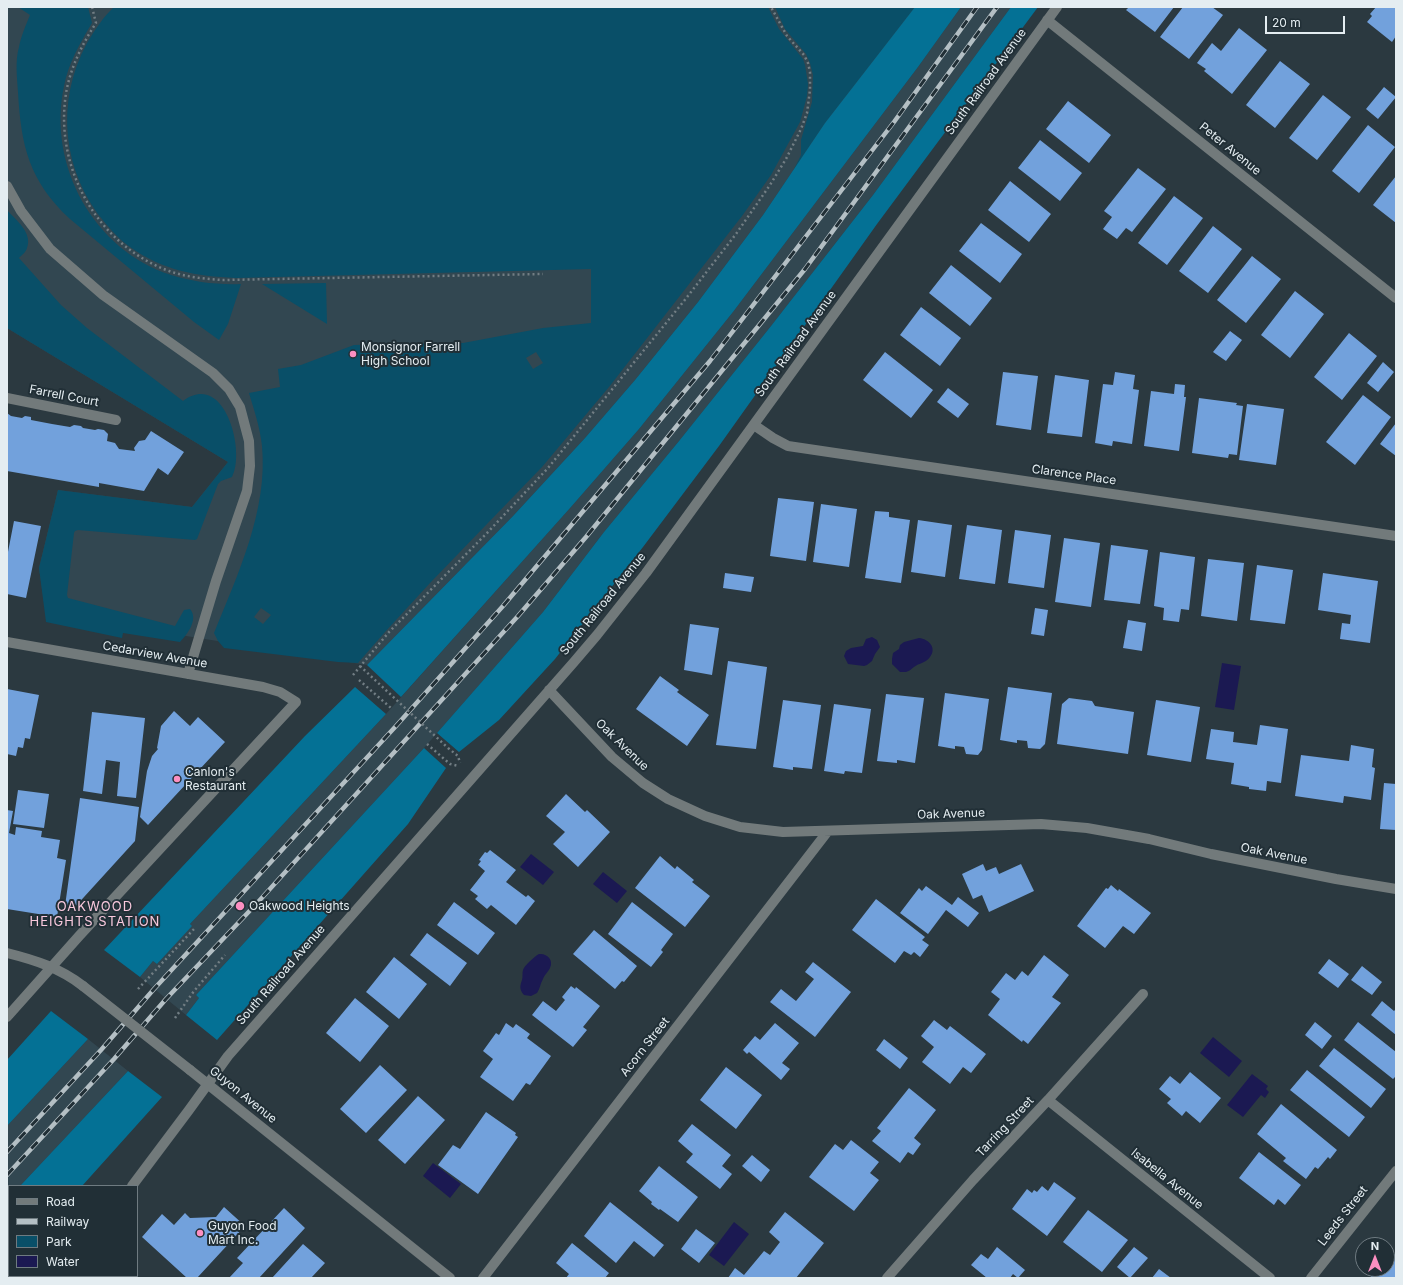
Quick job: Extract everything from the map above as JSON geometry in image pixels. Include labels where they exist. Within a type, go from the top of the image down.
[{"type":"street","name":"South Railroad Avenue","points":[[133,1185],[209,1084],[228,1056],[597,635],[622,604],[754,425],[1057,7]]},
{"type":"street","name":"Peter Avenue","points":[[1047,20],[1396,298]]},
{"type":"street","points":[[7,186],[21,211],[50,249],[103,295],[213,373],[229,389],[240,407],[249,441],[250,466],[247,491],[216,581],[188,674]]},
{"type":"street","name":"Farrell Court","points":[[7,398],[116,420]]},
{"type":"street","name":"Clarence Place","points":[[754,425],[788,446],[1396,536]]},
{"type":"street","name":"Cedarview Avenue","points":[[7,642],[263,687],[280,692],[296,702],[51,967]]},
{"type":"street","name":"Oak Avenue","points":[[549,690],[612,757],[643,783],[668,799],[705,816],[740,827],[783,832],[1041,824],[1087,828],[1149,839],[1226,857],[1336,879],[1396,889]]},
{"type":"street","name":"Acorn Street","points":[[483,1278],[828,831]]},
{"type":"street","name":"Guyon Avenue","points":[[7,953],[29,958],[63,972],[83,986],[209,1084],[450,1278]]},
{"type":"street","points":[[7,1017],[51,967]]},
{"type":"street","name":"Tarring Street","points":[[887,1278],[973,1180],[1048,1100],[1143,994]]},
{"type":"street","name":"Isabella Avenue","points":[[1048,1100],[1270,1278]]},
{"type":"street","name":"Leeds Street","points":[[1311,1278],[1396,1170]]},
{"type":"path","points":[[92,7],[96,22],[80,50],[73,66],[67,89],[64,115],[66,146],[72,170],[87,203],[100,222],[135,254],[169,271],[189,276],[223,280],[544,274]]},
{"type":"path","points":[[353,675],[389,632],[488,532],[548,468],[689,295],[736,234],[770,186],[801,129],[807,113],[810,90],[810,72],[808,63],[787,36],[771,7]]},
{"type":"path","points":[[360,666],[458,756]]},
{"type":"path","points":[[359,680],[391,708]]},
{"type":"path","points":[[427,744],[450,764],[461,766]]},
{"type":"path","points":[[138,989],[194,929]]},
{"type":"path","points":[[175,1018],[194,991],[225,955]]},
{"type":"shaded area","name":"Monsignor Farrell High School","points":[[7,7],[915,7],[825,123],[763,215],[698,302],[635,380],[585,438],[513,516],[367,665],[180,635],[45,609],[39,568],[58,490],[192,507],[228,462],[7,328]]},
{"type":"shaded area","points":[[915,7],[961,7],[918,67],[733,312],[639,429],[401,697],[367,665],[513,516],[585,438],[635,380],[698,302],[763,215],[825,123]]},
{"type":"shaded area","points":[[961,7],[1011,7],[873,195],[771,326],[604,532],[543,612],[424,748],[196,995],[199,998],[186,1015],[140,977],[153,961],[157,964],[191,926],[190,924],[386,714],[639,429],[733,312],[918,67]]},
{"type":"shaded area","points":[[1011,7],[1038,7],[877,224],[719,446],[643,547],[555,659],[499,720],[459,752],[437,733],[543,612],[604,532],[771,326],[873,195]]},
{"type":"shaded area","points":[[355,687],[386,714],[190,924],[192,926],[157,964],[153,961],[140,977],[104,950],[305,736]]},
{"type":"shaded area","points":[[424,748],[446,768],[408,824],[217,1040],[186,1015],[199,998],[196,995]]},
{"type":"shaded area","points":[[51,1011],[88,1039],[7,1126],[7,1060]]},
{"type":"shaded area","points":[[88,1039],[128,1071],[21,1185],[8,1185],[7,1200],[7,1126]]},
{"type":"shaded area","points":[[128,1071],[162,1097],[83,1185],[21,1185]]},
{"type":"shaded area","points":[[8,1199],[7,1275],[7,1200]]},
{"type":"green space","points":[[18,7],[88,7],[92,23],[71,62],[64,86],[61,116],[63,146],[70,174],[82,201],[99,225],[119,246],[144,263],[171,275],[188,280],[241,284],[228,324],[219,340],[194,322],[70,219],[45,191],[30,162],[25,146],[19,111],[17,75],[18,52],[22,35],[30,15]]},
{"type":"green space","name":"Monsignor Farrell High School","points":[[114,7],[768,7],[779,29],[803,59],[808,84],[807,96],[800,122],[771,175],[742,216],[609,387],[542,467],[430,583],[358,663],[338,662],[224,648],[214,633],[249,541],[256,518],[260,494],[263,470],[262,446],[249,393],[280,387],[278,369],[301,365],[354,345],[463,343],[543,328],[591,323],[591,269],[236,278],[194,274],[155,262],[127,245],[106,224],[91,204],[80,182],[72,160],[68,136],[67,113],[70,89],[77,66],[87,43],[99,24]],"holes":[[[536,352],[543,363],[533,369],[526,358]],[[261,608],[271,615],[263,624],[254,617]]]},
{"type":"green space","points":[[775,7],[915,7],[825,123],[794,169],[801,155],[801,140],[812,102],[813,75],[806,54],[785,29]]},
{"type":"green space","points":[[7,210],[23,227],[28,237],[26,249],[19,258],[61,305],[87,328],[183,401],[198,394],[210,396],[221,405],[228,418],[234,434],[236,465],[232,477],[221,481],[218,484],[197,539],[78,530],[74,533],[67,595],[68,598],[175,626],[184,610],[190,609],[193,622],[189,631],[180,642],[123,633],[122,638],[46,622],[39,568],[58,490],[192,507],[228,462],[7,328]]},
{"type":"green space","points":[[326,283],[327,324],[262,284]]},
{"type":"water","points":[[872,637],[877,640],[880,647],[872,661],[864,666],[848,664],[844,656],[846,651],[851,648],[863,646],[866,639]]},
{"type":"water","points":[[919,638],[926,640],[931,644],[933,650],[932,654],[927,661],[909,671],[900,672],[892,664],[893,653],[899,649],[900,645],[904,642]]},
{"type":"water","points":[[1222,663],[1241,666],[1234,710],[1215,707]]},
{"type":"water","points":[[531,854],[554,872],[543,885],[520,867]]},
{"type":"water","points":[[603,872],[627,891],[617,903],[593,884]]},
{"type":"water","points":[[539,954],[545,955],[549,958],[551,962],[550,968],[537,993],[531,996],[524,995],[520,988],[523,970],[530,961]]},
{"type":"water","points":[[1213,1037],[1242,1061],[1229,1077],[1200,1053]]},
{"type":"water","points":[[1252,1074],[1268,1086],[1266,1089],[1269,1092],[1265,1098],[1261,1095],[1243,1117],[1227,1105]]},
{"type":"water","points":[[433,1163],[461,1184],[450,1198],[423,1176]]},
{"type":"water","points":[[734,1222],[749,1234],[724,1266],[709,1255]]},
{"type":"building","points":[[1129,7],[1174,7],[1155,32],[1126,10]]},
{"type":"building","points":[[1183,7],[1212,7],[1223,15],[1189,59],[1160,37]]},
{"type":"building","points":[[1376,7],[1396,7],[1396,36],[1392,42],[1367,22],[1372,16],[1370,14]]},
{"type":"building","points":[[1239,28],[1267,50],[1232,94],[1204,71],[1206,69],[1197,63],[1212,43],[1221,51]]},
{"type":"building","points":[[1280,61],[1310,84],[1275,128],[1246,105]]},
{"type":"building","points":[[1384,87],[1396,97],[1378,119],[1366,109]]},
{"type":"building","points":[[1323,95],[1351,117],[1317,160],[1289,138]]},
{"type":"building","points":[[1068,101],[1111,135],[1089,163],[1046,129]]},
{"type":"building","points":[[1368,125],[1395,147],[1359,193],[1332,171]]},
{"type":"building","points":[[1040,140],[1082,173],[1060,201],[1018,168]]},
{"type":"building","points":[[1138,168],[1166,189],[1132,232],[1126,228],[1117,239],[1103,229],[1112,217],[1104,211]]},
{"type":"building","points":[[1396,176],[1396,223],[1373,205]]},
{"type":"building","points":[[1010,181],[1051,214],[1029,242],[988,210]]},
{"type":"building","points":[[1174,196],[1203,218],[1167,265],[1138,243]]},
{"type":"building","points":[[981,223],[1022,254],[1000,283],[959,251]]},
{"type":"building","points":[[1213,226],[1242,249],[1208,293],[1179,271]]},
{"type":"building","points":[[1252,256],[1281,279],[1246,323],[1217,300]]},
{"type":"building","points":[[951,265],[992,298],[970,326],[929,293]]},
{"type":"building","points":[[1295,291],[1324,314],[1290,358],[1261,335]]},
{"type":"building","points":[[921,307],[961,338],[940,366],[900,335]]},
{"type":"building","points":[[1230,331],[1242,340],[1226,361],[1213,352]]},
{"type":"building","points":[[1349,333],[1377,356],[1342,400],[1314,377]]},
{"type":"building","points":[[885,352],[933,390],[911,418],[863,380]]},
{"type":"building","points":[[1383,362],[1394,372],[1378,392],[1367,383]]},
{"type":"building","points":[[1003,372],[1038,376],[1031,430],[996,425]]},
{"type":"building","points":[[1115,372],[1135,375],[1133,389],[1139,390],[1132,444],[1113,441],[1112,446],[1095,443],[1103,384],[1113,385]]},
{"type":"building","points":[[1055,375],[1089,380],[1082,437],[1047,433]]},
{"type":"building","points":[[1175,384],[1185,385],[1184,397],[1186,397],[1179,451],[1144,446],[1151,391],[1174,394]]},
{"type":"building","points":[[948,388],[969,404],[958,418],[937,402]]},
{"type":"building","points":[[1363,395],[1391,417],[1355,465],[1326,442]]},
{"type":"building","points":[[1199,398],[1237,403],[1236,405],[1243,406],[1237,455],[1229,454],[1228,458],[1192,453]]},
{"type":"building","points":[[1247,404],[1284,409],[1276,465],[1239,460]]},
{"type":"building","points":[[7,413],[11,416],[22,418],[25,416],[31,417],[31,420],[52,424],[70,427],[74,425],[95,430],[104,430],[108,434],[107,441],[115,443],[119,449],[135,451],[134,448],[139,441],[145,440],[151,431],[184,452],[168,475],[158,468],[144,491],[99,483],[99,487],[7,471]]},
{"type":"building","points":[[1396,423],[1396,456],[1380,444]]},
{"type":"building","points":[[778,498],[814,502],[806,561],[770,556]]},
{"type":"building","points":[[821,504],[857,509],[849,567],[813,562]]},
{"type":"building","points":[[875,511],[889,512],[889,517],[910,520],[901,583],[865,578]]},
{"type":"building","points":[[918,520],[952,525],[945,577],[911,572]]},
{"type":"building","points":[[14,521],[41,526],[26,598],[7,594],[7,557]]},
{"type":"building","points":[[967,525],[1002,530],[995,584],[959,579]]},
{"type":"building","points":[[1015,530],[1051,535],[1044,588],[1008,583]]},
{"type":"building","points":[[1064,538],[1100,543],[1091,607],[1055,602]]},
{"type":"building","points":[[1111,545],[1148,550],[1140,604],[1104,600]]},
{"type":"building","points":[[1160,552],[1195,557],[1189,610],[1181,609],[1179,622],[1163,620],[1164,608],[1154,606]]},
{"type":"building","points":[[1208,559],[1244,563],[1237,621],[1201,616]]},
{"type":"building","points":[[1257,565],[1293,570],[1285,624],[1250,620]]},
{"type":"building","points":[[725,573],[754,577],[751,592],[723,588]]},
{"type":"building","points":[[1323,573],[1378,581],[1370,643],[1340,639],[1342,623],[1350,624],[1351,615],[1318,610]]},
{"type":"building","points":[[1035,608],[1048,610],[1044,636],[1031,634]]},
{"type":"building","points":[[1128,620],[1146,623],[1142,651],[1123,648]]},
{"type":"building","points":[[690,624],[719,628],[712,675],[684,670]]},
{"type":"building","points":[[728,661],[767,667],[756,749],[716,745]]},
{"type":"building","points":[[660,676],[679,690],[677,692],[709,715],[687,746],[636,709]]},
{"type":"building","points":[[1008,687],[1052,693],[1045,744],[1040,749],[1028,748],[1027,741],[1017,740],[1017,743],[1000,740]]},
{"type":"building","points":[[7,689],[39,695],[30,739],[25,738],[23,748],[18,747],[16,756],[7,754]]},
{"type":"building","points":[[945,693],[989,699],[982,750],[978,755],[966,754],[964,747],[955,746],[955,749],[938,746]]},
{"type":"building","points":[[886,694],[924,698],[915,763],[897,760],[897,763],[877,761]]},
{"type":"building","points":[[1069,698],[1092,701],[1095,706],[1134,712],[1128,754],[1057,744],[1062,704]]},
{"type":"building","points":[[783,700],[821,705],[812,769],[793,767],[793,770],[773,767]]},
{"type":"building","points":[[1156,700],[1200,707],[1191,762],[1147,755]]},
{"type":"building","points":[[834,704],[871,709],[862,773],[845,771],[844,774],[824,771]]},
{"type":"building","points":[[174,711],[190,726],[198,717],[225,742],[148,825],[140,817],[147,771],[152,756],[158,749],[161,726]]},
{"type":"building","points":[[92,712],[145,718],[136,798],[117,796],[120,762],[106,760],[102,794],[83,791]]},
{"type":"building","points":[[1260,725],[1288,729],[1281,783],[1267,781],[1266,791],[1249,789],[1249,787],[1231,784],[1234,763],[1206,759],[1211,729],[1234,732],[1233,742],[1257,745]]},
{"type":"building","points":[[1351,745],[1374,749],[1372,767],[1375,768],[1371,800],[1344,796],[1343,803],[1295,796],[1301,755],[1349,761]]},
{"type":"building","points":[[1384,783],[1396,784],[1396,830],[1380,829]]},
{"type":"building","points":[[18,790],[49,794],[44,828],[13,824]]},
{"type":"building","points":[[566,794],[585,812],[587,810],[610,832],[578,867],[553,844],[565,832],[546,816]]},
{"type":"building","points":[[80,798],[139,807],[135,841],[74,908],[65,906]]},
{"type":"building","points":[[7,810],[13,811],[9,833],[15,835],[16,827],[42,831],[41,837],[60,840],[57,858],[66,860],[57,917],[7,909]]},
{"type":"building","points":[[490,850],[516,870],[506,882],[526,897],[528,895],[535,901],[516,925],[491,905],[487,909],[475,899],[478,896],[470,890],[485,871],[478,865],[481,861],[479,860],[485,852],[487,853]]},
{"type":"building","points":[[660,856],[675,869],[677,866],[694,880],[692,882],[710,896],[685,927],[635,888]]},
{"type":"building","points":[[983,864],[986,871],[996,867],[999,874],[1021,864],[1034,891],[989,912],[982,895],[973,899],[962,874]]},
{"type":"building","points":[[1111,885],[1118,891],[1119,889],[1151,913],[1134,934],[1123,926],[1105,948],[1077,926],[1106,888],[1108,889]]},
{"type":"building","points":[[926,886],[952,905],[958,897],[979,913],[968,927],[946,910],[928,934],[900,913],[919,888],[922,891]]},
{"type":"building","points":[[876,899],[925,937],[922,940],[929,945],[920,957],[914,952],[911,955],[904,951],[895,963],[852,930]]},
{"type":"building","points":[[454,902],[495,933],[478,955],[437,925]]},
{"type":"building","points":[[632,902],[673,934],[661,950],[663,952],[651,967],[608,934]]},
{"type":"building","points":[[594,930],[637,966],[624,982],[622,981],[615,989],[573,954]]},
{"type":"building","points":[[427,933],[467,963],[450,986],[410,955]]},
{"type":"building","points":[[1044,955],[1069,975],[1052,997],[1061,1003],[1028,1044],[1023,1040],[1022,1042],[988,1015],[1000,999],[991,992],[1006,973],[1015,980],[1022,971],[1028,976]]},
{"type":"building","points":[[394,957],[427,984],[399,1019],[366,992]]},
{"type":"building","points":[[1329,959],[1349,974],[1338,988],[1318,973]]},
{"type":"building","points":[[813,962],[851,992],[815,1037],[770,1002],[781,989],[796,1001],[814,979],[805,972]]},
{"type":"building","points":[[1362,966],[1382,982],[1372,995],[1351,980]]},
{"type":"building","points":[[571,986],[575,989],[576,987],[600,1006],[583,1027],[587,1030],[573,1047],[532,1015],[543,1001],[556,1011],[565,1000],[562,997]]},
{"type":"building","points":[[355,998],[389,1026],[360,1062],[326,1033]]},
{"type":"building","points":[[1382,1001],[1394,1011],[1396,1009],[1396,1035],[1371,1015]]},
{"type":"building","points":[[934,1020],[947,1030],[950,1026],[986,1054],[971,1073],[963,1067],[950,1084],[922,1062],[934,1047],[921,1036]]},
{"type":"building","points":[[1315,1022],[1332,1036],[1322,1049],[1305,1035]]},
{"type":"building","points":[[1358,1022],[1396,1052],[1396,1076],[1393,1079],[1344,1040]]},
{"type":"building","points":[[506,1023],[513,1028],[516,1024],[530,1034],[527,1038],[551,1056],[530,1085],[526,1083],[513,1101],[480,1077],[493,1059],[483,1051],[496,1033],[499,1035]]},
{"type":"building","points":[[775,1023],[799,1043],[782,1063],[790,1069],[781,1080],[749,1052],[747,1054],[743,1050],[755,1036],[760,1040]]},
{"type":"building","points":[[884,1039],[908,1058],[900,1069],[876,1050]]},
{"type":"building","points":[[1334,1048],[1386,1089],[1371,1108],[1319,1066]]},
{"type":"building","points":[[380,1065],[407,1090],[366,1133],[340,1109]]},
{"type":"building","points":[[726,1067],[762,1095],[736,1129],[700,1100]]},
{"type":"building","points":[[1307,1070],[1365,1117],[1349,1137],[1290,1090]]},
{"type":"building","points":[[1190,1072],[1221,1098],[1200,1123],[1186,1111],[1182,1116],[1167,1103],[1171,1099],[1159,1089],[1170,1076],[1180,1084]]},
{"type":"building","points":[[909,1088],[936,1110],[914,1138],[921,1144],[913,1155],[908,1152],[900,1163],[872,1141],[881,1131],[877,1128]]},
{"type":"building","points":[[418,1096],[445,1120],[405,1164],[378,1140]]},
{"type":"building","points":[[1281,1104],[1337,1150],[1330,1159],[1328,1157],[1318,1169],[1315,1167],[1306,1179],[1283,1161],[1286,1158],[1257,1134]]},
{"type":"building","points":[[486,1112],[516,1133],[515,1135],[518,1137],[478,1194],[438,1165],[453,1145],[460,1149]]},
{"type":"building","points":[[692,1124],[731,1155],[722,1166],[732,1174],[720,1189],[686,1162],[693,1154],[678,1141]]},
{"type":"building","points":[[851,1140],[879,1162],[870,1173],[879,1180],[854,1211],[809,1177],[835,1144],[843,1150]]},
{"type":"building","points":[[1259,1152],[1301,1185],[1285,1205],[1278,1199],[1274,1205],[1239,1178]]},
{"type":"building","points":[[752,1155],[770,1170],[761,1182],[742,1166]]},
{"type":"building","points":[[659,1166],[698,1197],[678,1222],[651,1204],[652,1202],[639,1191]]},
{"type":"building","points":[[1054,1182],[1076,1198],[1047,1236],[1012,1209],[1027,1189],[1032,1193],[1034,1190],[1037,1192],[1042,1186],[1048,1191]]},
{"type":"building","points":[[610,1202],[664,1245],[654,1257],[634,1241],[616,1263],[584,1236]]},
{"type":"building","points":[[224,1207],[245,1226],[197,1278],[187,1278],[142,1237],[162,1214],[174,1225],[185,1213],[190,1218],[216,1217]]},
{"type":"building","points":[[284,1208],[305,1228],[259,1278],[229,1278],[243,1263],[237,1258]]},
{"type":"building","points":[[1088,1210],[1128,1240],[1102,1272],[1063,1242]]},
{"type":"building","points":[[785,1212],[824,1243],[796,1278],[728,1278],[735,1268],[744,1275],[764,1251],[770,1255],[780,1242],[769,1232]]},
{"type":"building","points":[[696,1229],[715,1243],[699,1263],[681,1249]]},
{"type":"building","points":[[572,1243],[609,1273],[605,1278],[566,1278],[569,1274],[556,1263]]},
{"type":"building","points":[[303,1244],[325,1263],[311,1278],[272,1278]]},
{"type":"building","points":[[997,1247],[1025,1270],[1018,1278],[1013,1274],[1010,1278],[987,1278],[971,1265],[981,1254],[988,1259]]},
{"type":"building","points":[[1134,1247],[1148,1258],[1130,1278],[1117,1267]]},
{"type":"building","points":[[1396,1253],[1396,1278],[1370,1278],[1395,1277]]},
{"type":"building","points":[[1159,1269],[1171,1278],[1152,1278]]},
{"type":"railway","points":[[7,1152],[101,1050],[154,989],[396,726],[503,606],[710,361],[894,122],[977,7]]},
{"type":"railway","points":[[7,1175],[114,1059],[166,999],[259,901],[518,616],[586,537],[805,269],[997,7]]},
{"type":"place","name":"Monsignor Farrell High School","points":[[353,354]]},
{"type":"place","name":"Canlon's Restaurant","points":[[177,779]]},
{"type":"place","name":"Oakwood Heights","points":[[240,906]]},
{"type":"place","name":"Guyon Food Mart Inc.","points":[[200,1233]]},
{"type":"district","name":"OAKWOOD HEIGHTS STATION","points":[[95,914]]}]
